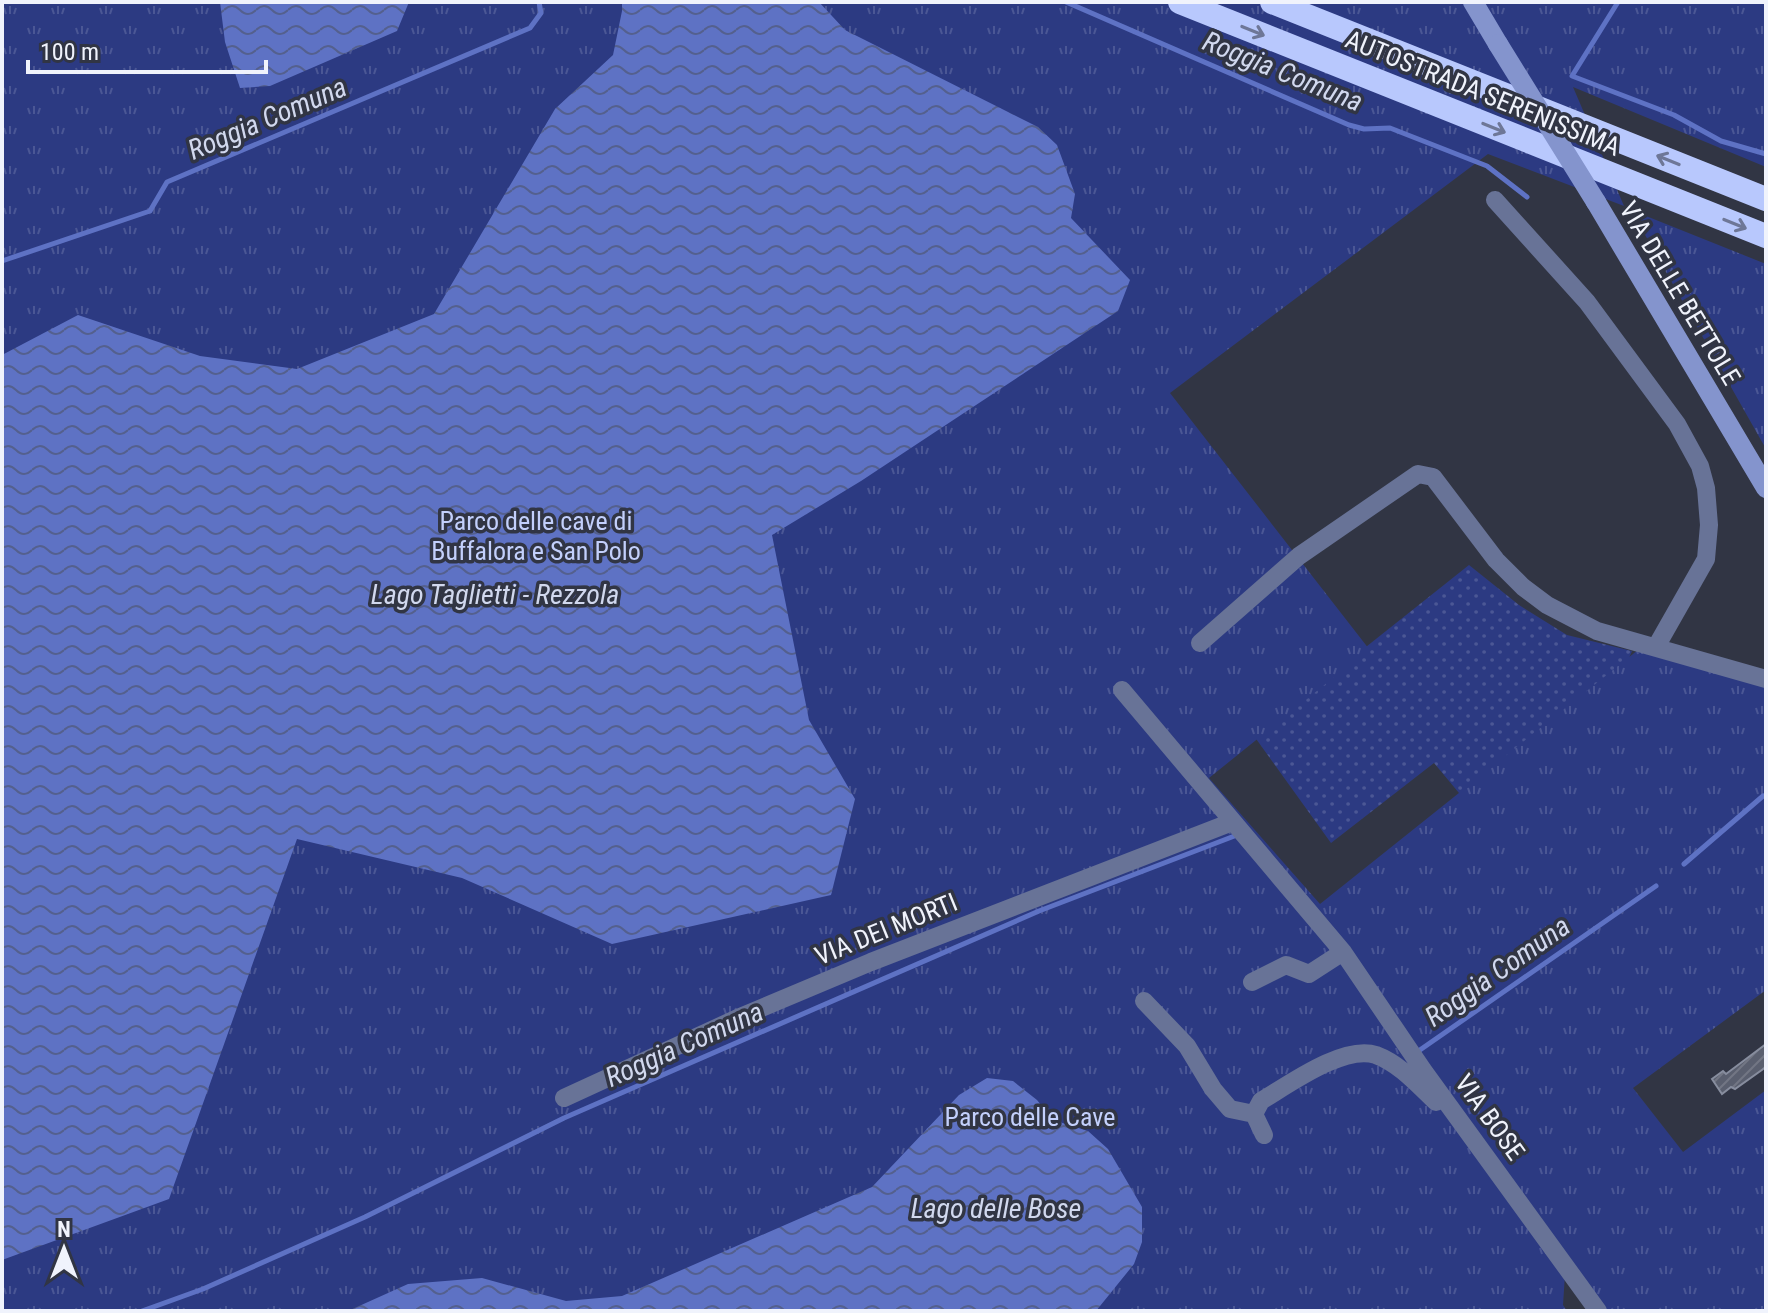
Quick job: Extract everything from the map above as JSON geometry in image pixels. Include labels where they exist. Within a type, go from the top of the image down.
[{"type":"highway","name":"AUTOSTRADA SERENISSIMA","points":[[1180,2],[1766,236]]},
{"type":"highway","name":"AUTOSTRADA SERENISSIMA","points":[[1272,2],[1766,199]]},
{"type":"main road","name":"VIA DELLE BETTOLE","points":[[1473,2],[1766,488]]},
{"type":"street","points":[[1495,200],[1587,302],[1677,424],[1700,466],[1706,488],[1709,525],[1706,559],[1656,647]]},
{"type":"street","points":[[1200,643],[1299,556],[1418,474],[1433,477],[1496,560],[1547,605],[1597,631],[1766,679]]},
{"type":"street","name":"VIA BOSE","points":[[1122,690],[1343,952],[1598,1311]]},
{"type":"street","name":"VIA DEI MORTI","points":[[564,1098],[740,1017],[871,962],[1232,822]]},
{"type":"street","points":[[1252,982],[1286,965],[1309,974],[1343,952]]},
{"type":"street","points":[[1144,1001],[1187,1046],[1213,1089],[1230,1109],[1254,1114]]},
{"type":"street","points":[[1254,1114],[1261,1101],[1341,1056],[1374,1054],[1403,1071],[1468,1132]]},
{"type":"street","points":[[1254,1114],[1264,1135]]},
{"type":"green space","name":"Parco delle cave di Buffalora e San Polo","points":[[2,2],[1766,2],[1766,167],[1573,87],[1624,206],[1488,154],[1170,393],[1369,649],[1209,778],[1320,904],[1638,650],[1766,685],[1766,990],[1633,1088],[1683,1152],[1766,1090],[1766,1311],[1604,1311],[1565,1274],[1563,1305],[1567,1311],[2,1311]]},
{"type":"green space","points":[[1631,210],[1766,264],[1766,449]]},
{"type":"green space","points":[[1469,565],[1519,605],[1567,635],[1632,651],[1621,678],[1464,799],[1434,763],[1331,843],[1254,736]]},
{"type":"water","points":[[220,2],[409,2],[397,31],[270,86],[240,88],[225,42]]},
{"type":"water","name":"Lago Taglietti - Rezzola","points":[[622,2],[819,2],[845,30],[1038,127],[1057,145],[1075,194],[1071,218],[1130,280],[1118,311],[861,481],[772,535],[809,720],[855,799],[831,895],[612,944],[462,878],[297,839],[169,1199],[2,1260],[2,355],[78,315],[200,356],[297,369],[434,314],[555,109],[613,55]]},
{"type":"water","name":"Lago delle Bose","points":[[987,1078],[1013,1081],[1037,1100],[1053,1120],[1088,1131],[1108,1149],[1142,1207],[1142,1242],[1134,1264],[1096,1311],[348,1311],[408,1284],[482,1278],[566,1301],[622,1296],[872,1187],[959,1095]]},
{"type":"building","points":[[1766,1044],[1766,1067],[1735,1089],[1731,1087],[1722,1094],[1712,1079],[1723,1071],[1726,1074]]},
{"type":"waterway","name":"Roggia Comuna","points":[[2,261],[150,211],[167,182],[530,28],[541,13],[539,2]]},
{"type":"waterway","name":"Roggia Comuna","points":[[1066,2],[1349,125],[1364,129],[1390,128],[1487,166],[1527,197]]},
{"type":"waterway","name":"Roggia Comuna","points":[[1618,2],[1572,76],[1674,115],[1721,141],[1766,154]]},
{"type":"waterway","name":"Roggia Comuna","points":[[1684,864],[1763,796]]},
{"type":"waterway","name":"Roggia Comuna","points":[[142,1311],[203,1289],[365,1217],[564,1118],[1039,911],[1237,835]]},
{"type":"waterway","name":"Roggia Comuna","points":[[1417,1052],[1656,886]]},
{"type":"park label","name":"Parco delle Cave","points":[[1030,1117]]}]
